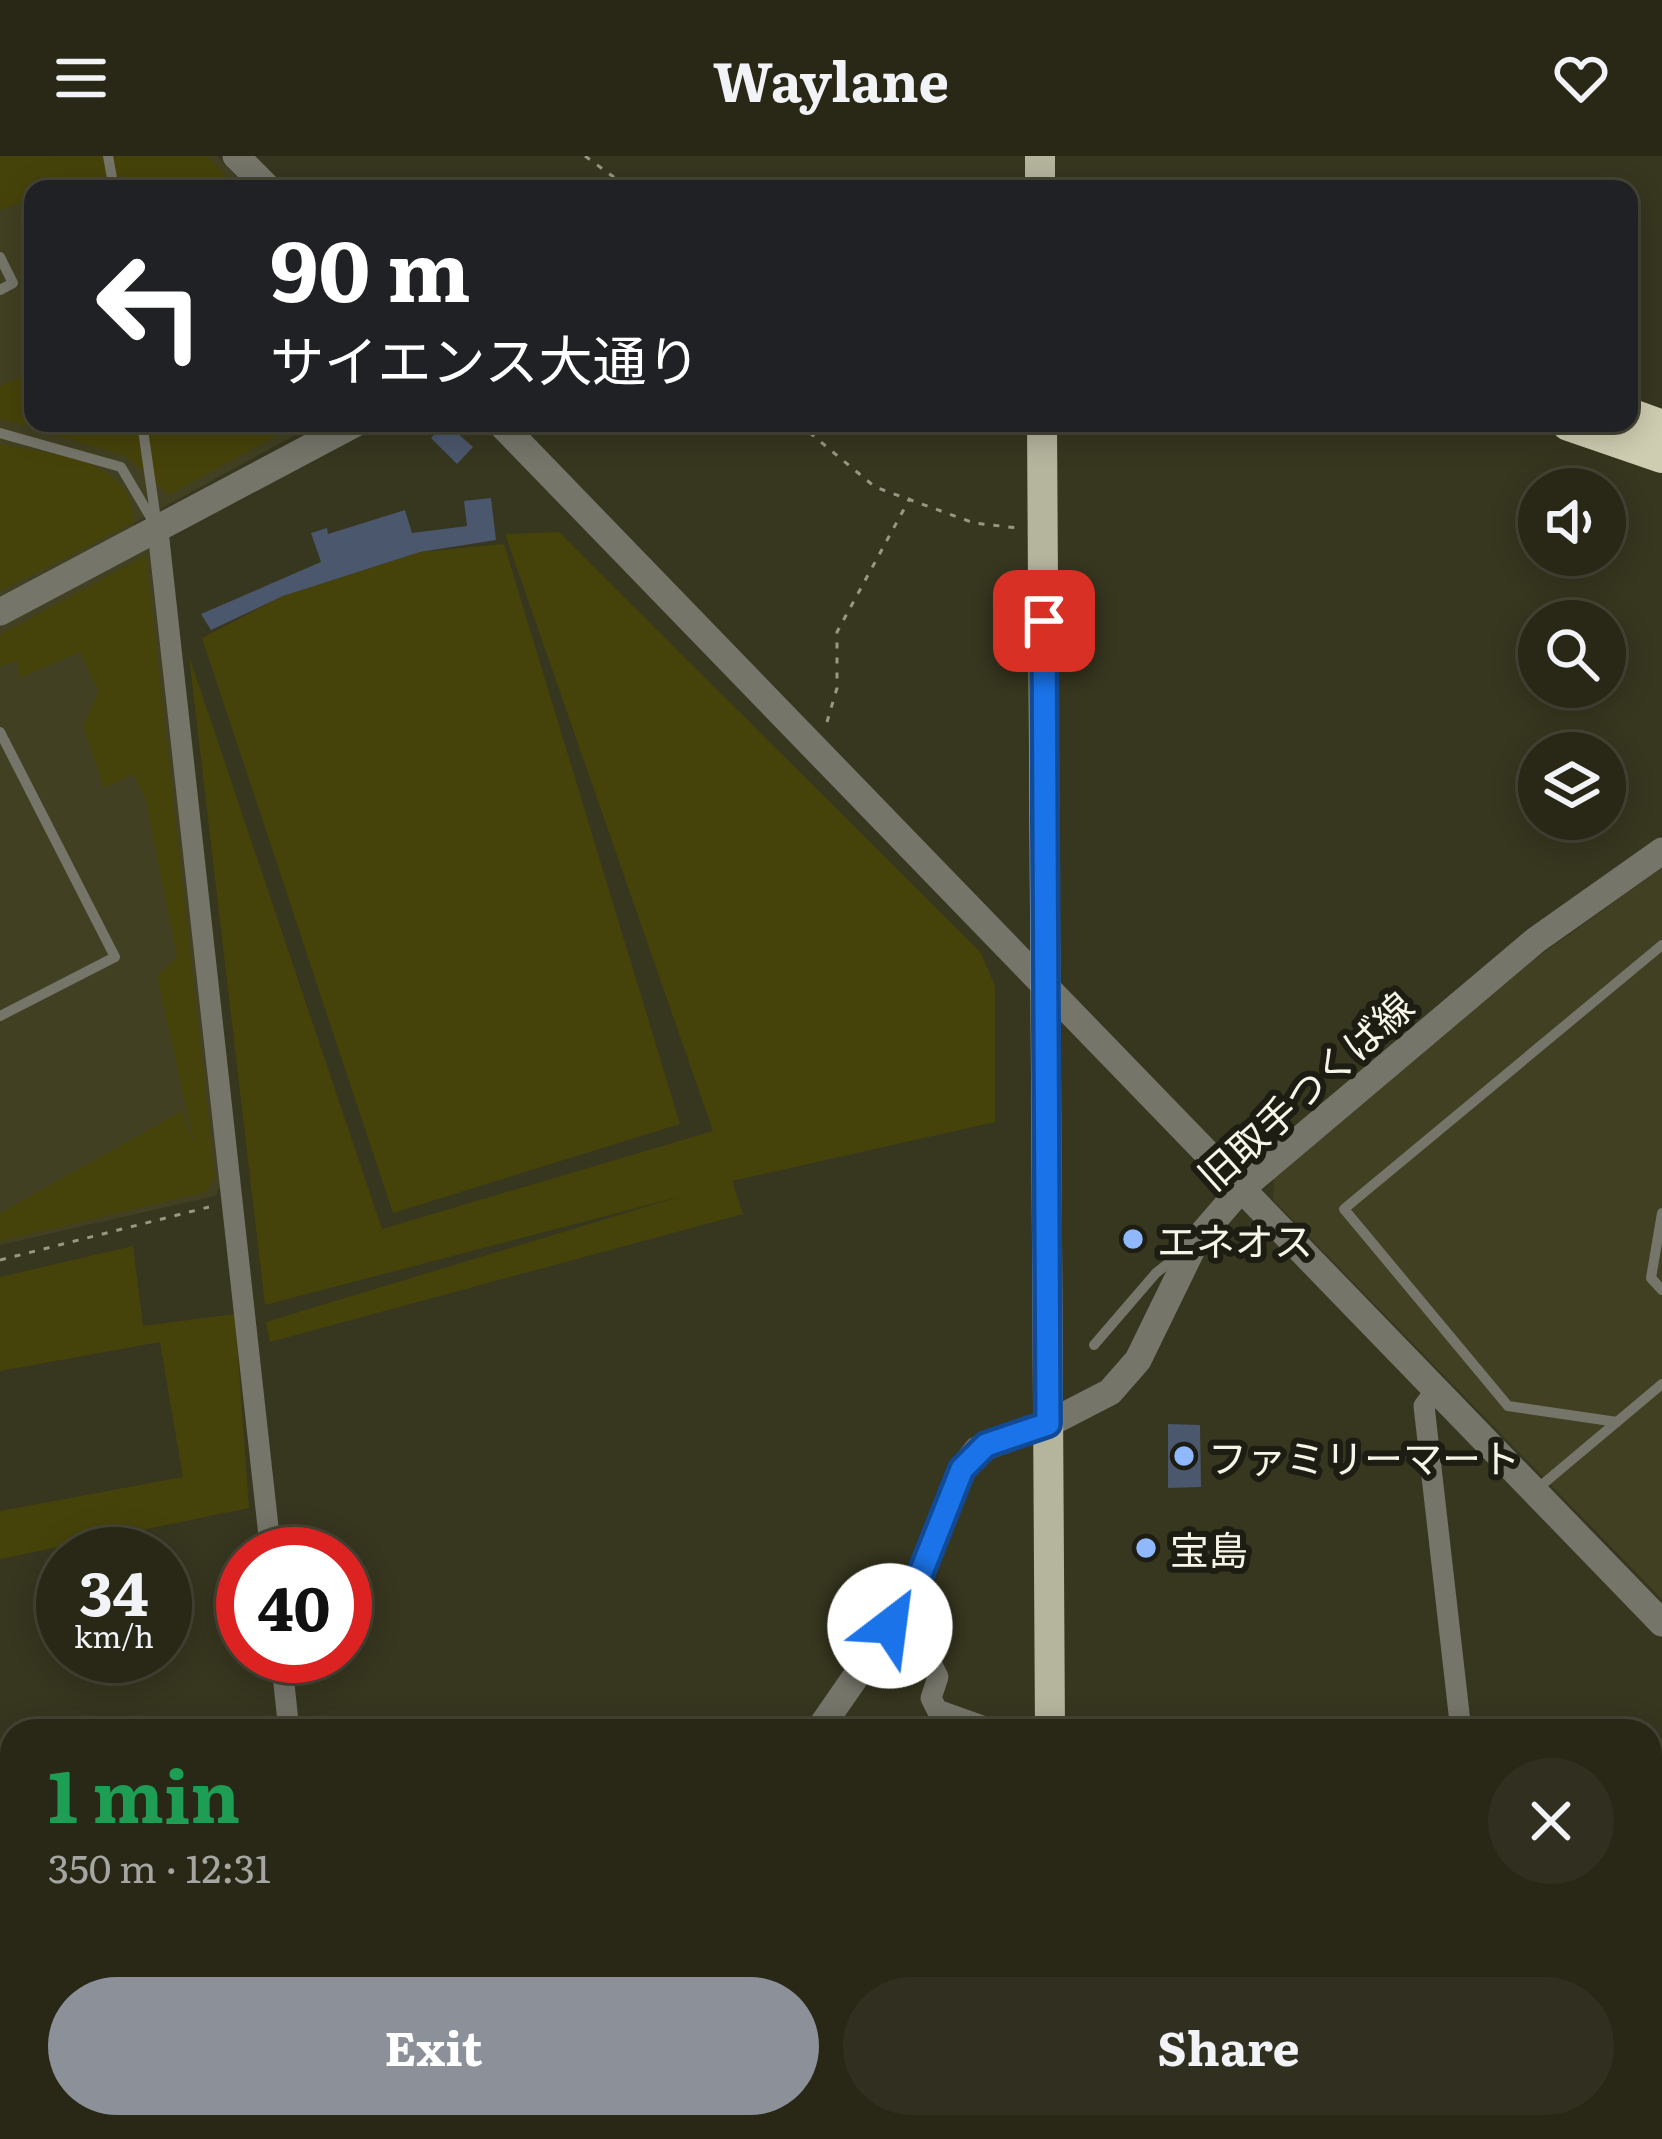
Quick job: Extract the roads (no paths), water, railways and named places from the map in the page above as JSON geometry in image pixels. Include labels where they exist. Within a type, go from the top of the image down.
[{"type":"highway","points":[[1595,432],[1662,455]]},
{"type":"main road","points":[[1042,432],[1050,1719]]},
{"type":"street","points":[[236,156],[260,180]]},
{"type":"street","points":[[0,612],[340,432]]},
{"type":"street","points":[[509,432],[1662,1623]]},
{"type":"street","points":[[158,531],[268,1527]]},
{"type":"street","name":"旧取手つくば線","points":[[826,1719],[911,1598],[962,1469],[986,1445],[1048,1424],[1110,1392],[1126,1377],[1196,1241],[1241,1189],[1536,940],[1662,851]]},
{"type":"street","points":[[1436,1390],[1424,1406],[1460,1719]]},
{"type":"street","points":[[890,1626],[931,1664],[938,1677],[932,1698],[938,1710],[963,1719]]},
{"type":"street","points":[[284,1683],[288,1719]]},
{"type":"lane","points":[[0,257],[13,283],[0,290]]},
{"type":"lane","points":[[143,432],[158,531]]},
{"type":"lane","points":[[0,433],[121,467],[158,531]]},
{"type":"lane","points":[[0,732],[115,957],[0,1016]]},
{"type":"lane","points":[[1617,1421],[1508,1406],[1344,1209],[1662,945]]},
{"type":"lane","points":[[1662,1213],[1651,1278],[1662,1290]]},
{"type":"lane","points":[[1094,1345],[1156,1273],[1196,1241]]},
{"type":"lane","points":[[1534,1491],[1662,1384]]},
{"type":"place","name":"エネオス","points":[[1133,1239]]},
{"type":"place","name":"ファミリーマート","points":[[1184,1456]]},
{"type":"place","name":"宝島","points":[[1146,1548]]}]
